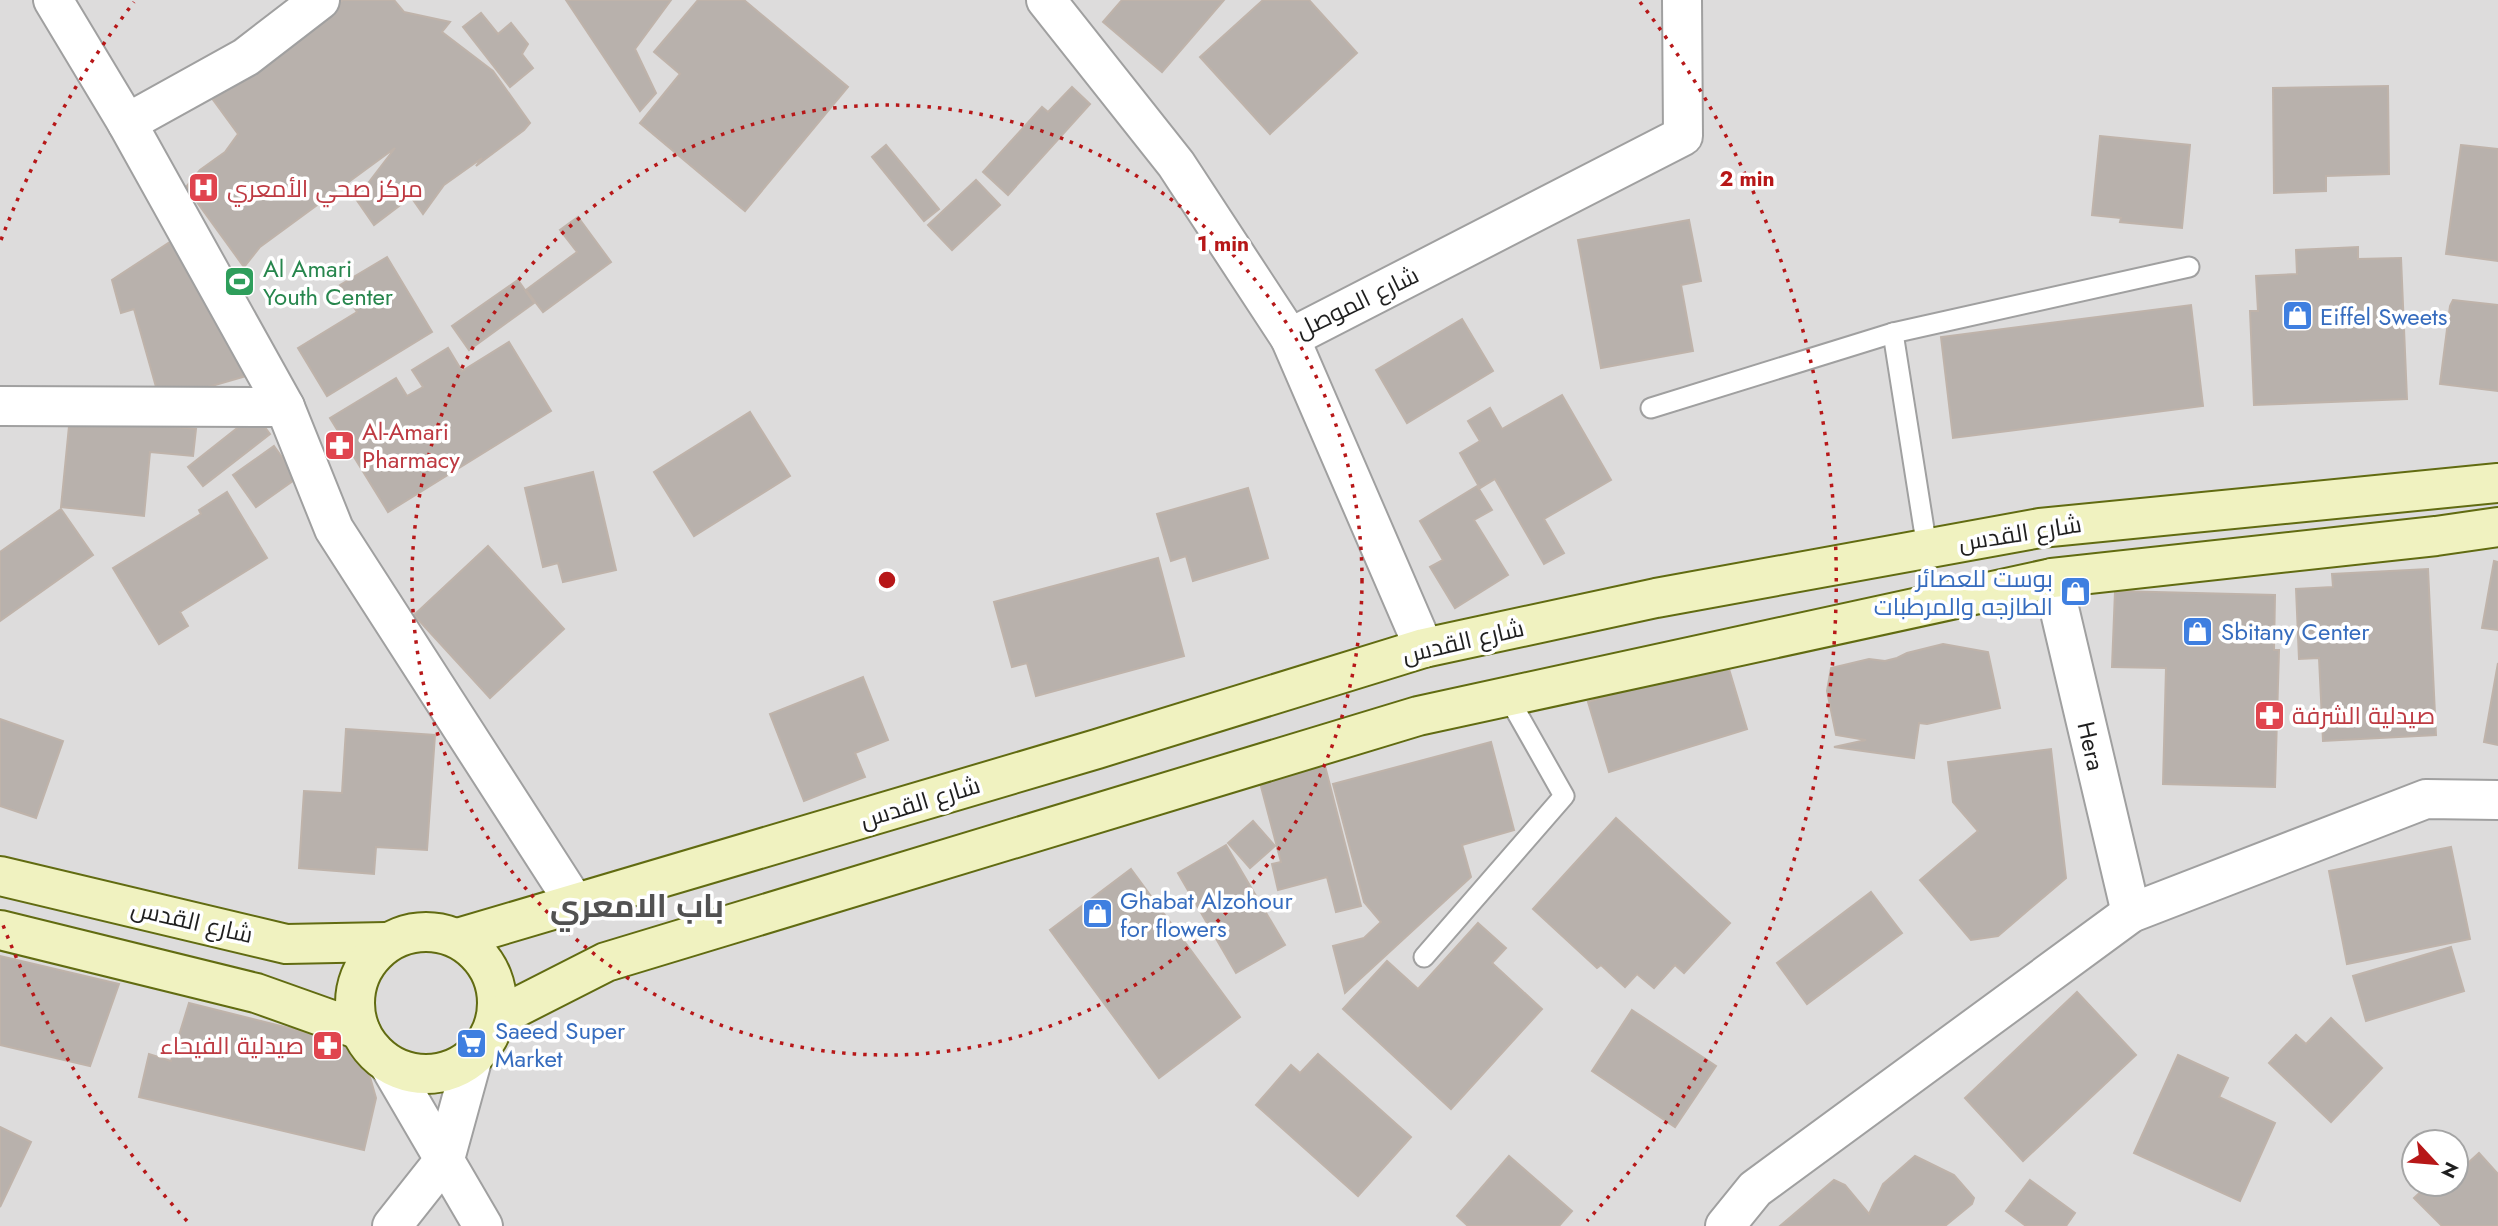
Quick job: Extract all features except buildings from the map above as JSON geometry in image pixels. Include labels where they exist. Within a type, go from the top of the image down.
[{"type":"main road","name":"شارع القدس","points":[[458,938],[1097,749],[1424,648],[1656,598],[2040,527],[2498,483]]},
{"type":"main road","points":[[2040,527],[2052,578]]},
{"type":"main road","name":"شارع القدس","points":[[496,1018],[606,962],[1418,716],[2052,578],[2498,527]]},
{"type":"main road","name":"شارع القدس","points":[[0,876],[286,944],[386,942]]},
{"type":"main road","points":[[0,930],[256,993],[360,1030]]},
{"type":"main road","points":[[435,931],[458,938],[478,953],[492,973],[498,995],[496,1018],[488,1039],[474,1057],[454,1069],[433,1074],[410,1073],[389,1065],[372,1050],[360,1030],[354,1007],[357,982],[368,960],[386,942],[410,932],[435,931]]},
{"type":"street","points":[[53,0],[127,123],[285,407],[334,529],[576,905]]},
{"type":"street","points":[[127,123],[246,57],[320,0]]},
{"type":"street","name":"شارع الموصل","points":[[1046,0],[1176,164],[1290,338],[1683,136],[1682,0]]},
{"type":"street","points":[[1290,338],[1424,648]]},
{"type":"street","points":[[0,406],[285,407]]},
{"type":"street","name":"Hera","points":[[2052,578],[2131,913]]},
{"type":"street","points":[[1726,1226],[1755,1189],[2131,913],[2426,799],[2498,800]]},
{"type":"street","points":[[392,1226],[445,1159],[474,1057]]},
{"type":"street","points":[[389,1065],[483,1226]]},
{"type":"lane","points":[[1651,408],[1893,333],[2189,267]]},
{"type":"lane","points":[[1893,333],[1927,548]]},
{"type":"lane","points":[[1424,957],[1564,796],[1508,697]]},
{"type":"shaded area","points":[[0,0],[2498,0],[2498,1226],[0,1226]]},
{"type":"place","name":"مركز صحي الأمعري","points":[[204,188]]},
{"type":"place","name":"Al Amari Youth Center","points":[[240,282]]},
{"type":"place","name":"Eiffel Sweets","points":[[2297,316]]},
{"type":"place","name":"Al-Amari Pharmacy","points":[[339,445]]},
{"type":"place","name":"بوست للعصائر الطازجه والمرطبات","points":[[2076,592]]},
{"type":"place","name":"Sbitany Center","points":[[2198,631]]},
{"type":"place","name":"صيدلية الشرفة","points":[[2269,715]]},
{"type":"place","name":"Ghabat Alzohour for flowers","points":[[1097,914]]},
{"type":"place","name":"Saeed Super Market","points":[[472,1044]]},
{"type":"place","name":"صيدلية الفيحاء","points":[[327,1045]]},
{"type":"district","name":"باب الامعري","points":[[637,906]]}]
